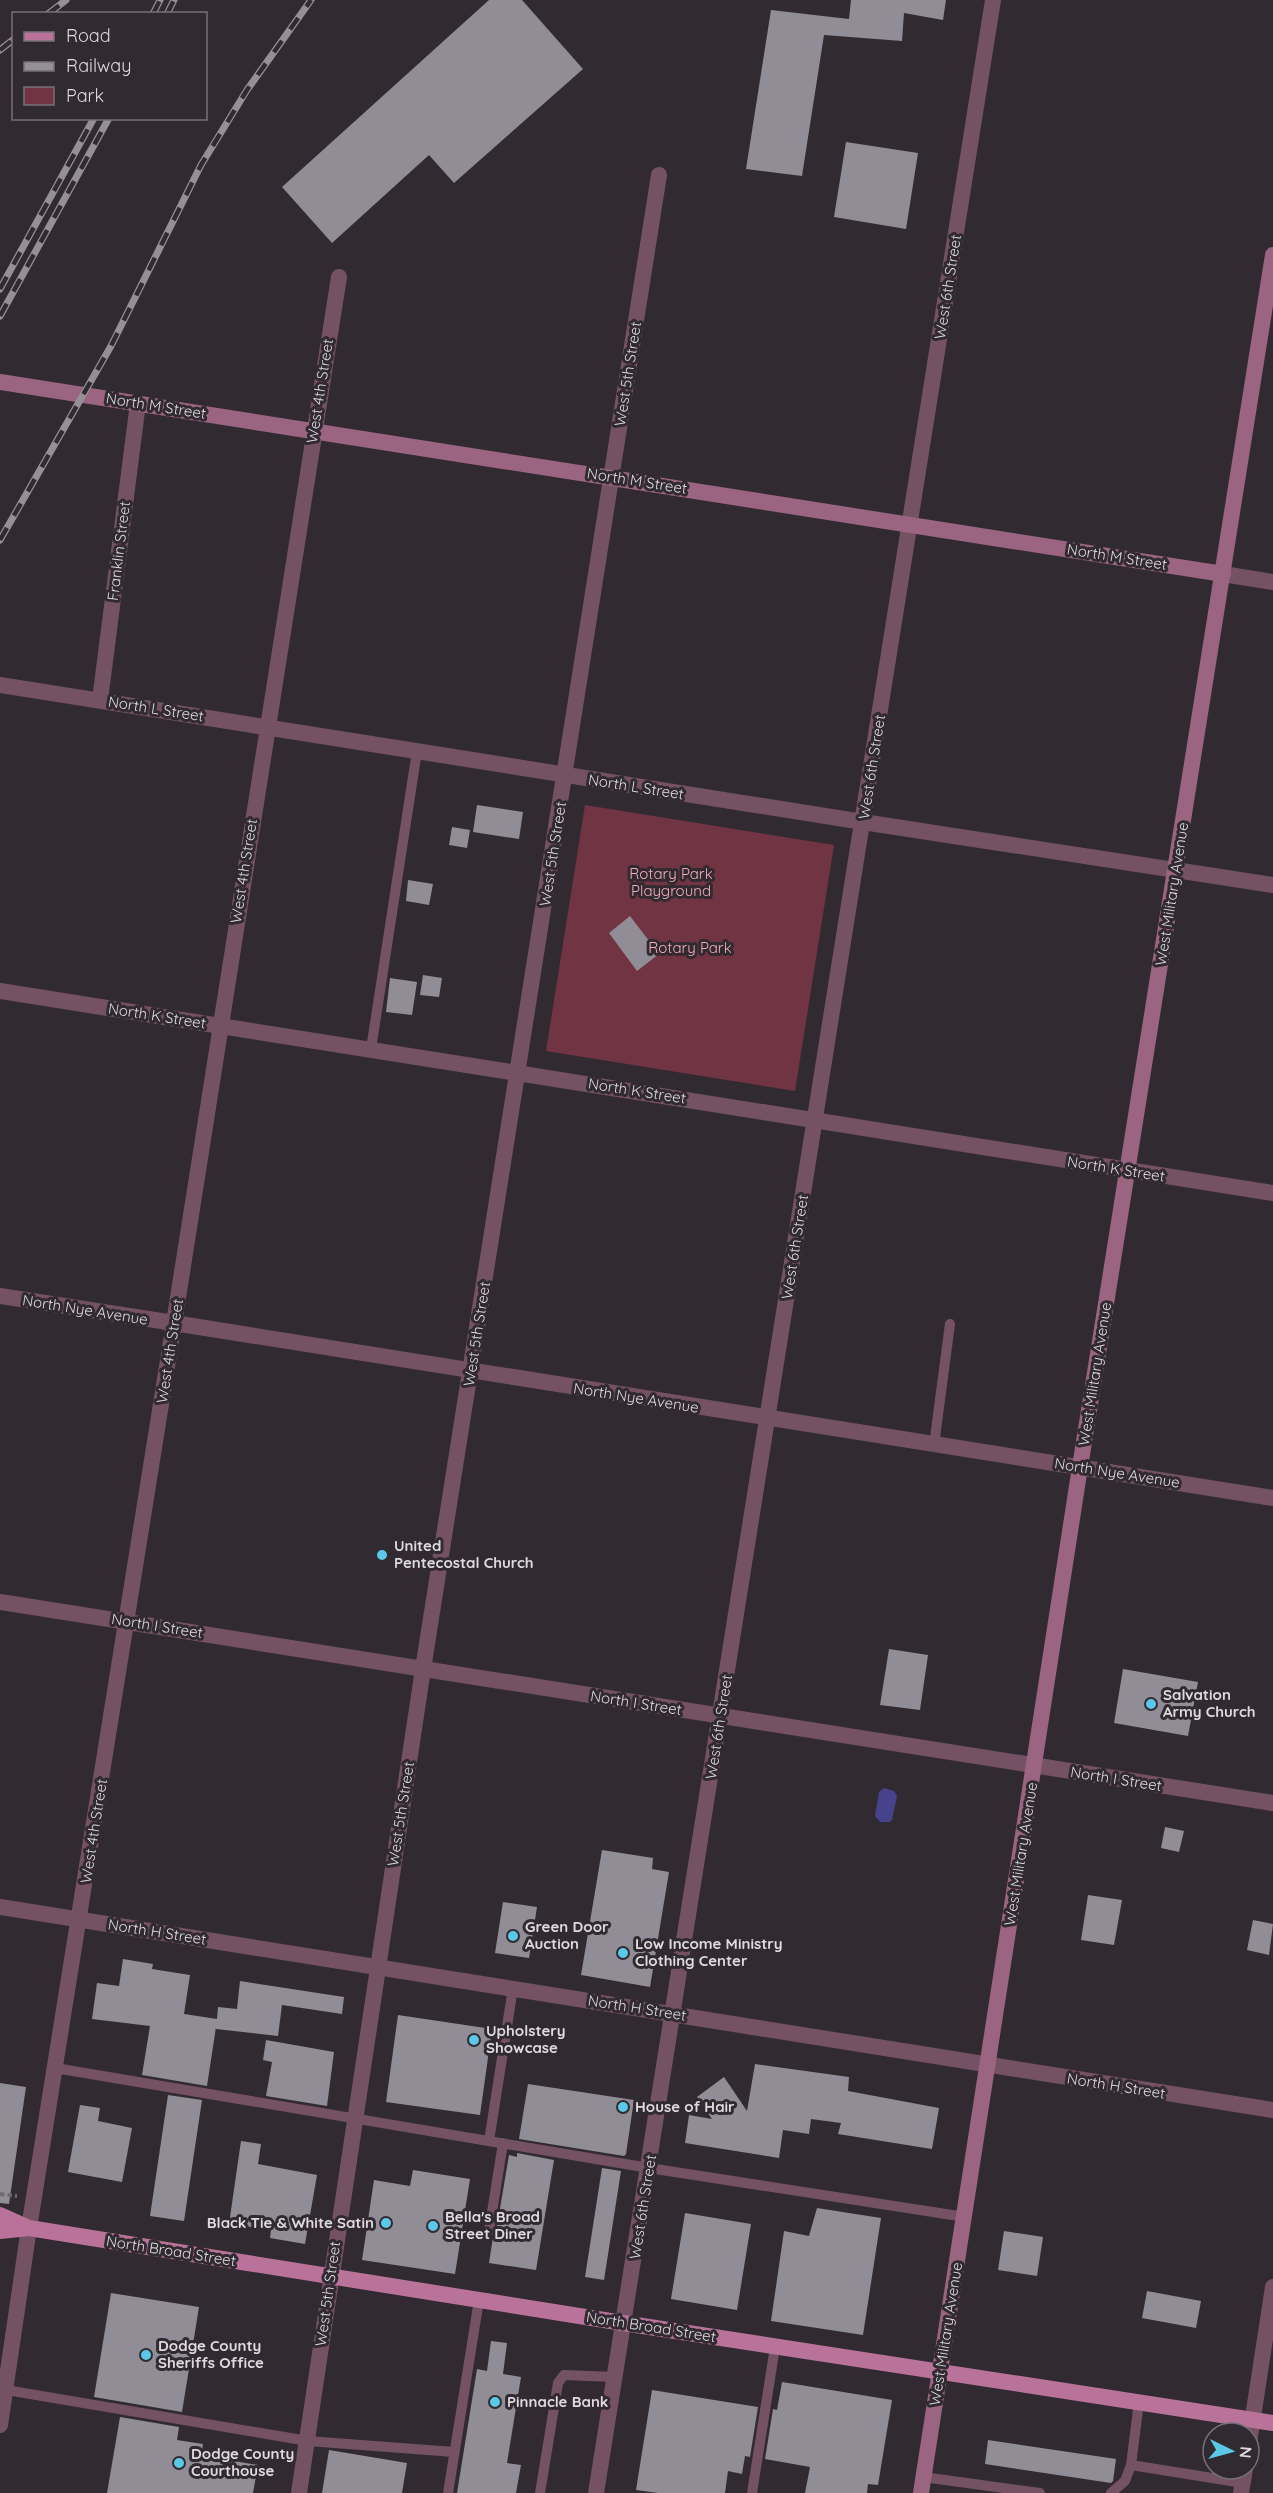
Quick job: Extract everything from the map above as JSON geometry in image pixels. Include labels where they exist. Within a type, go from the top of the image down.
[{"type":"main road","name":"West Military Avenue","points":[[922,2485],[1080,1467],[1273,255]]},
{"type":"main road","name":"North M Street","points":[[0,382],[911,523],[1223,574]]},
{"type":"main road","name":"North Broad Street","points":[[0,2215],[29,2228]]},
{"type":"main road","name":"North Broad Street","points":[[0,2231],[29,2228],[775,2347],[1273,2423]]},
{"type":"street","name":"West 6th Street","points":[[596,2493],[993,0]]},
{"type":"street","name":"West 5th Street","points":[[299,2493],[423,1669],[566,776],[658,176]]},
{"type":"street","name":"West 4th Street","points":[[0,2425],[3,2390],[128,1622],[339,277]]},
{"type":"street","name":"Franklin Street","points":[[100,700],[138,403]]},
{"type":"street","name":"North M Street","points":[[1223,574],[1273,582]]},
{"type":"street","name":"North L Street","points":[[0,685],[267,726],[566,776],[1273,885]]},
{"type":"street","name":"North K Street","points":[[0,991],[1273,1193]]},
{"type":"street","name":"North Nye Avenue","points":[[0,1296],[1273,1498]]},
{"type":"street","name":"North I Street","points":[[0,1602],[1273,1803]]},
{"type":"street","name":"North H Street","points":[[0,1907],[1273,2110]]},
{"type":"street","points":[[1253,2420],[1273,2287]]},
{"type":"lane","points":[[371,1049],[417,751]]},
{"type":"lane","points":[[934,1445],[950,1324]]},
{"type":"lane","points":[[489,2141],[513,1988]]},
{"type":"lane","points":[[56,2068],[649,2168],[965,2217]]},
{"type":"lane","points":[[489,2231],[503,2144]]},
{"type":"lane","points":[[448,2493],[479,2300]]},
{"type":"lane","points":[[752,2493],[775,2347]]},
{"type":"lane","points":[[540,2493],[558,2383],[564,2376],[614,2377]]},
{"type":"lane","points":[[3,2390],[308,2440],[454,2452]]},
{"type":"lane","points":[[1111,2493],[1125,2481],[1131,2465],[1139,2402]]},
{"type":"lane","points":[[1131,2465],[1243,2482]]},
{"type":"lane","points":[[922,2485],[1040,2493]]},
{"type":"green space","name":"Rotary Park","points":[[585,805],[834,845],[795,1091],[546,1051]]},
{"type":"shaded area","points":[[884,1788],[894,1791],[897,1796],[890,1822],[880,1822],[875,1816],[879,1792]]},
{"type":"building","points":[[489,0],[522,0],[583,69],[454,183],[429,155],[332,243],[282,187]]},
{"type":"building","points":[[851,0],[946,0],[943,20],[904,13],[902,41],[824,35],[802,176],[746,169],[771,10],[849,19]]},
{"type":"building","points":[[846,142],[918,153],[906,229],[834,217]]},
{"type":"building","points":[[477,805],[523,812],[519,839],[473,832]]},
{"type":"building","points":[[452,827],[470,830],[467,848],[449,845]]},
{"type":"building","points":[[408,880],[433,884],[429,905],[406,901]]},
{"type":"building","points":[[630,916],[659,954],[637,971],[609,933]]},
{"type":"building","points":[[423,975],[442,978],[439,997],[420,995]]},
{"type":"building","points":[[390,978],[417,982],[412,1015],[386,1012]]},
{"type":"building","points":[[889,1649],[928,1655],[920,1710],[880,1705]]},
{"type":"building","points":[[1123,1669],[1198,1682],[1188,1736],[1114,1723]]},
{"type":"building","points":[[1165,1827],[1184,1831],[1179,1852],[1161,1848]]},
{"type":"building","points":[[602,1850],[653,1858],[652,1869],[669,1872],[650,1987],[581,1975]]},
{"type":"building","points":[[1088,1895],[1122,1900],[1114,1945],[1081,1940]]},
{"type":"building","points":[[503,1902],[537,1907],[529,1958],[495,1953]]},
{"type":"building","points":[[1253,1920],[1273,1924],[1269,1955],[1247,1950]]},
{"type":"building","points":[[123,1959],[153,1964],[152,1969],[190,1975],[184,2014],[217,2019],[218,2007],[237,2009],[240,1981],[344,1997],[342,2014],[282,2005],[278,2036],[216,2029],[216,2027],[207,2086],[142,2075],[150,2026],[92,2019],[97,1983],[119,1986]]},
{"type":"building","points":[[398,2015],[492,2029],[480,2115],[386,2102]]},
{"type":"building","points":[[266,2040],[334,2052],[327,2106],[266,2096],[272,2062],[263,2060]]},
{"type":"building","points":[[755,2064],[849,2077],[848,2091],[939,2108],[932,2149],[838,2134],[841,2123],[811,2119],[809,2134],[783,2130],[779,2158],[685,2143],[689,2115],[712,2119],[697,2097],[724,2077],[747,2111]]},
{"type":"building","points":[[0,2083],[26,2087],[9,2204],[0,2203]]},
{"type":"building","points":[[528,2084],[634,2100],[626,2154],[624,2156],[519,2139]]},
{"type":"building","points":[[168,2095],[202,2100],[184,2221],[150,2216]]},
{"type":"building","points":[[80,2105],[100,2108],[98,2121],[132,2128],[122,2182],[68,2172]]},
{"type":"building","points":[[241,2141],[261,2144],[258,2164],[317,2175],[305,2244],[270,2238],[271,2230],[229,2224]]},
{"type":"building","points":[[517,2153],[554,2160],[536,2270],[489,2263],[509,2155],[517,2157]]},
{"type":"building","points":[[602,2168],[621,2171],[604,2280],[585,2277]]},
{"type":"building","name":"Bella's Broad Street Diner","points":[[413,2170],[470,2179],[455,2274],[362,2260],[374,2180],[410,2186]]},
{"type":"building","points":[[817,2208],[881,2218],[863,2335],[771,2321],[784,2231],[809,2236]]},
{"type":"building","points":[[685,2213],[751,2224],[737,2310],[671,2299]]},
{"type":"building","points":[[1004,2231],[1043,2237],[1037,2276],[998,2270]]},
{"type":"building","points":[[1147,2291],[1201,2301],[1196,2328],[1142,2318]]},
{"type":"building","name":"Dodge County Sheriffs Office","points":[[111,2293],[199,2307],[182,2412],[94,2397]]},
{"type":"building","points":[[491,2341],[507,2343],[503,2374],[521,2377],[507,2463],[521,2465],[516,2493],[457,2493],[477,2369],[487,2371]]},
{"type":"building","points":[[782,2382],[892,2400],[878,2485],[868,2484],[867,2493],[805,2493],[810,2467],[765,2459],[773,2409],[777,2410]]},
{"type":"building","points":[[652,2390],[758,2407],[750,2457],[745,2456],[742,2474],[728,2471],[725,2493],[658,2493],[636,2490]]},
{"type":"building","name":"Dodge County Courthouse","points":[[120,2417],[179,2427],[177,2440],[203,2444],[202,2450],[235,2455],[234,2461],[258,2465],[253,2493],[107,2493]]},
{"type":"building","points":[[988,2440],[1116,2459],[1113,2481],[1111,2483],[985,2464]]},
{"type":"building","points":[[329,2450],[407,2463],[402,2493],[322,2493]]},
{"type":"railway","points":[[51,12],[66,0]]},
{"type":"railway","points":[[154,12],[160,0]]},
{"type":"railway","points":[[168,12],[174,0]]},
{"type":"railway","points":[[0,540],[111,346],[201,165],[247,90],[311,0]]},
{"type":"railway","points":[[0,50],[12,41]]},
{"type":"railway","points":[[0,289],[93,120]]},
{"type":"railway","points":[[0,316],[108,120]]},
{"type":"place","name":"United Pentecostal Church","points":[[382,1555]]},
{"type":"place","name":"Salvation Army Church","points":[[1151,1704]]},
{"type":"place","name":"Green Door Auction","points":[[513,1936]]},
{"type":"place","name":"Low Income Ministry Clothing Center","points":[[623,1953]]},
{"type":"place","name":"Upholstery Showcase","points":[[474,2040]]},
{"type":"place","name":"House of Hair","points":[[623,2107]]},
{"type":"place","name":"Black Tie & White Satin","points":[[386,2223]]},
{"type":"place","name":"Bella's Broad Street Diner","points":[[433,2226]]},
{"type":"place","name":"Dodge County Sheriffs Office","points":[[146,2355]]},
{"type":"place","name":"Pinnacle Bank","points":[[495,2402]]},
{"type":"place","name":"Dodge County Courthouse","points":[[179,2463]]},
{"type":"park label","name":"Rotary Park Playground","points":[[671,882]]}]
